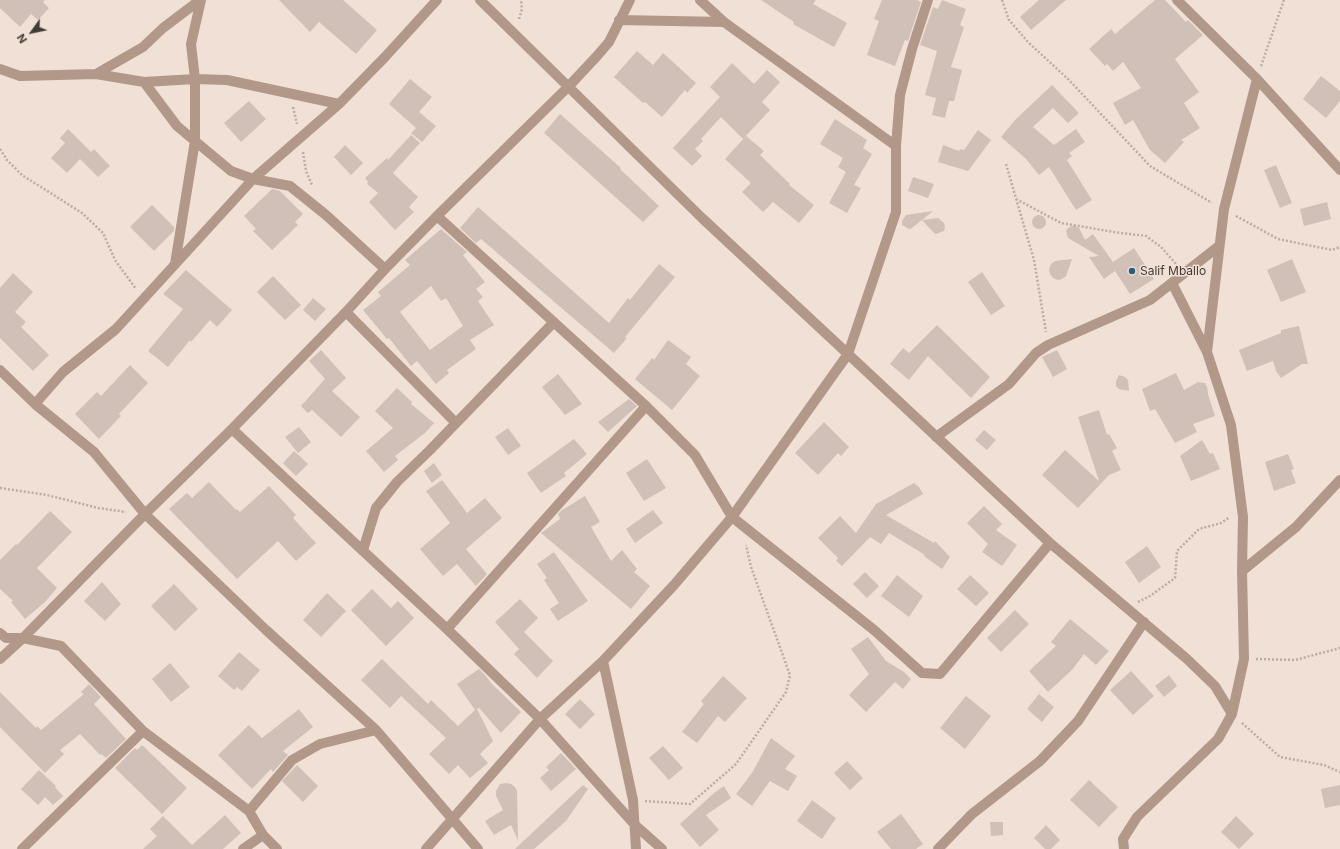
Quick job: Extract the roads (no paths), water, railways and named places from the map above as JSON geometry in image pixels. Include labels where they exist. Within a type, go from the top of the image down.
[{"type":"street","points":[[96,74],[143,47],[163,28],[201,0]]},
{"type":"street","points":[[175,264],[195,141],[195,79],[191,44],[201,0]]},
{"type":"street","points":[[35,404],[63,372],[116,329],[253,179],[339,104],[385,58],[437,0]]},
{"type":"street","points":[[480,0],[702,218],[936,437],[1050,543],[1187,659],[1215,686],[1232,714]]},
{"type":"street","points":[[0,659],[23,638],[145,514],[232,430],[346,312],[385,268],[598,56],[609,42],[630,0]]},
{"type":"street","points":[[700,0],[724,22],[896,146]]},
{"type":"street","points":[[426,849],[540,719],[603,661],[736,520],[848,354],[896,212],[896,146],[900,95],[912,49],[928,0]]},
{"type":"street","points":[[1176,0],[1257,79],[1340,170]]},
{"type":"street","points":[[619,20],[724,22]]},
{"type":"street","points":[[0,69],[20,76],[96,74],[144,82],[195,79],[227,80],[339,104]]},
{"type":"street","points":[[1207,352],[1224,209],[1257,79]]},
{"type":"street","points":[[144,82],[177,126],[231,171],[253,179],[290,186],[326,215],[385,268]]},
{"type":"street","points":[[437,216],[646,406],[694,455],[736,520],[874,630],[922,673],[940,674],[1050,543]]},
{"type":"street","points":[[936,437],[1009,384],[1036,354],[1048,345],[1150,300],[1219,246]]},
{"type":"street","points":[[1124,849],[1123,839],[1137,817],[1218,739],[1232,714],[1244,659],[1242,571],[1244,517],[1231,425],[1207,352],[1172,283]]},
{"type":"street","points":[[346,312],[456,423]]},
{"type":"street","points":[[362,550],[376,508],[397,482],[554,322]]},
{"type":"street","points":[[0,370],[35,404],[94,452],[145,514],[266,630],[376,730],[478,849]]},
{"type":"street","points":[[447,629],[646,406]]},
{"type":"street","points":[[232,430],[447,629],[540,719],[635,825],[662,849]]},
{"type":"street","points":[[1242,571],[1296,527],[1340,480]]},
{"type":"street","points":[[938,849],[972,814],[1040,762],[1078,721],[1144,622]]},
{"type":"street","points":[[0,633],[6,638],[23,638],[61,646],[143,731],[249,811],[263,835],[277,849]]},
{"type":"street","points":[[603,661],[633,800],[636,849]]},
{"type":"street","points":[[249,811],[292,760],[320,744],[376,730]]},
{"type":"street","points":[[22,849],[143,731]]},
{"type":"street","points":[[244,849],[263,835]]},
{"type":"place","name":"Salif Mballo","points":[[1132,271]]}]
